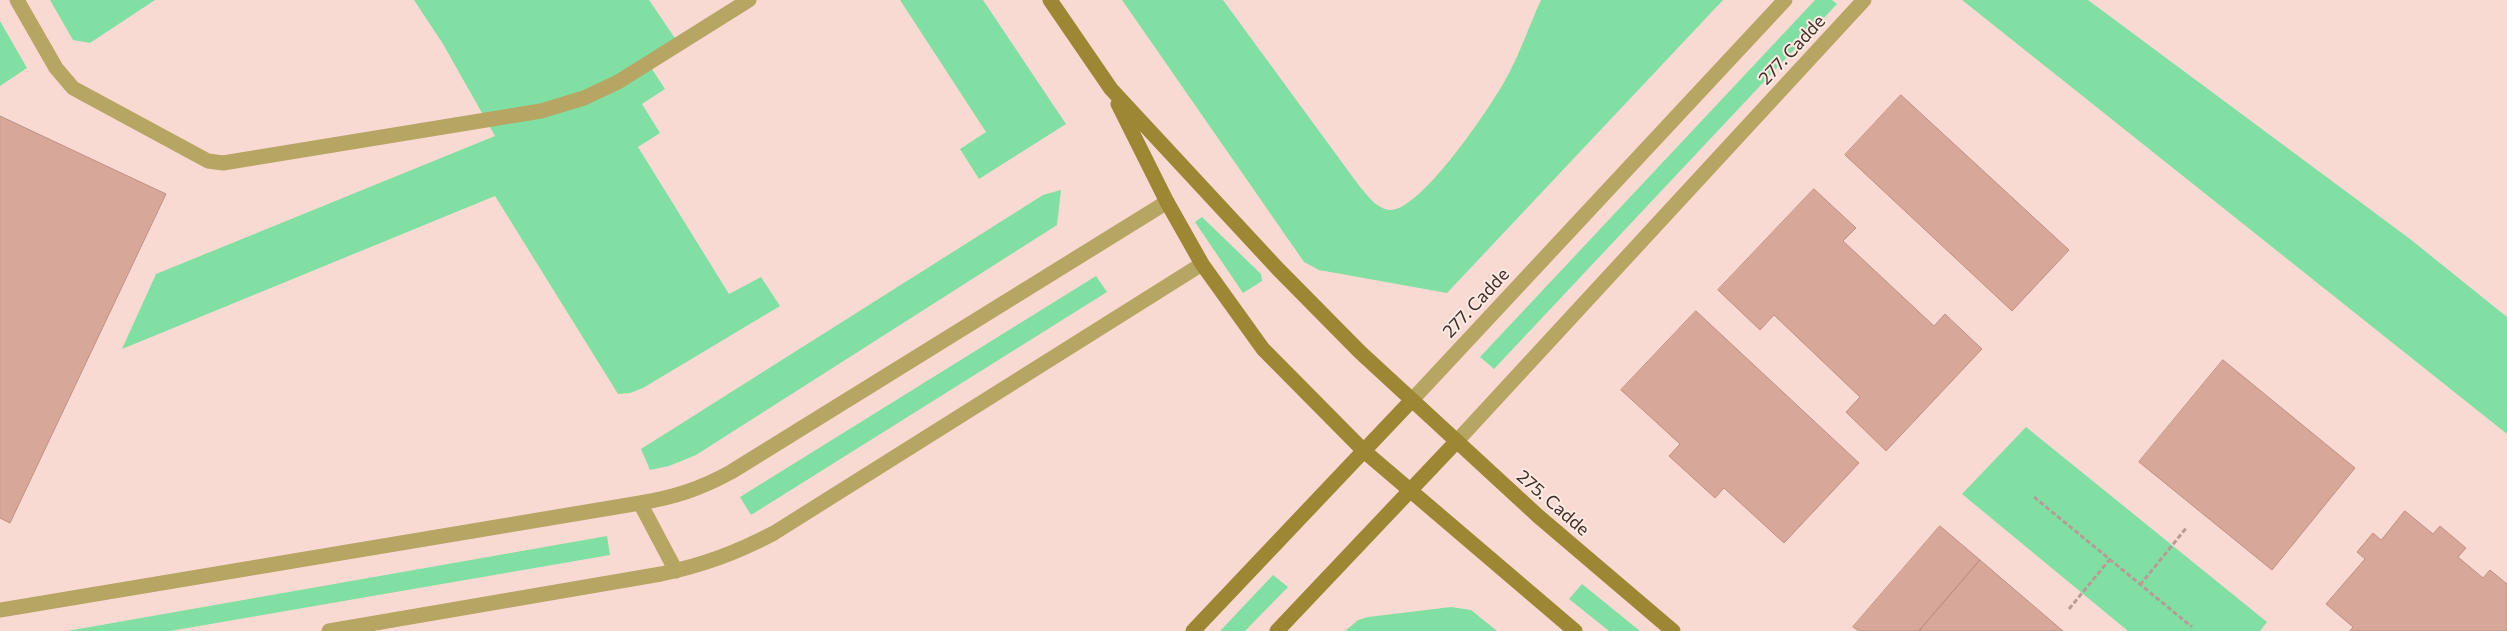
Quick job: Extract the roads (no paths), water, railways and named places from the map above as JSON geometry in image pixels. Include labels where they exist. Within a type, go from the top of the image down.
[{"type":"street","points":[[18,0],[56,68],[73,88],[208,161],[223,163],[541,111],[584,98],[618,82],[749,0]]},
{"type":"street","points":[[1050,0],[1111,89],[1166,202],[1202,264],[1263,349],[1364,452],[1576,631]]},
{"type":"street","name":"277. Cadde","points":[[1192,631],[1364,452],[1785,0]]},
{"type":"street","name":"277. Cadde","points":[[1277,631],[1410,492],[1864,0]]},
{"type":"street","name":"275. Cadde","points":[[1111,89],[1278,269],[1360,352],[1538,516],[1673,631]]},
{"type":"street","points":[[0,610],[640,503],[672,497],[702,487],[731,472],[1166,202]]},
{"type":"street","points":[[329,631],[676,571],[738,552],[774,532],[1202,264]]},
{"type":"street","points":[[640,503],[676,571]]}]
